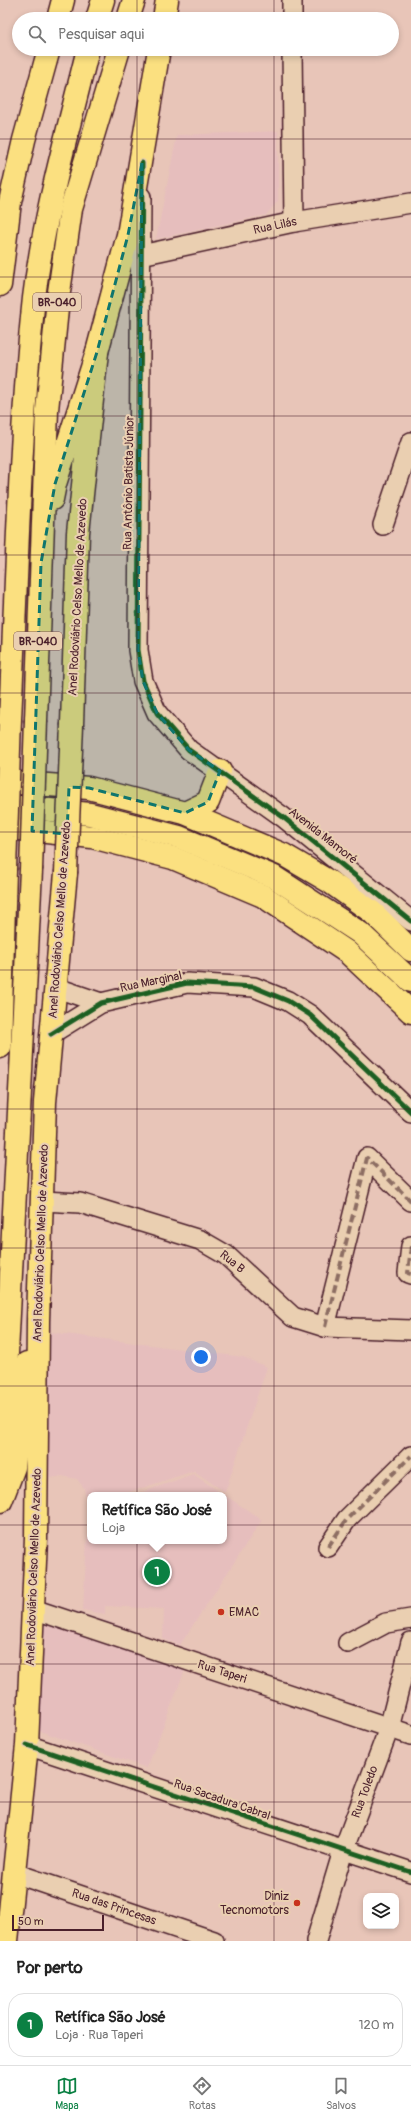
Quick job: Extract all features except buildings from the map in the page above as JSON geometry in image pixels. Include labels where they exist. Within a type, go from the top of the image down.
[{"type":"main road","points":[[60,12],[63,0]]},
{"type":"main road","points":[[99,12],[103,0]]},
{"type":"main road","points":[[130,12],[134,0]]},
{"type":"main road","points":[[165,12],[167,0]]},
{"type":"main road","points":[[0,285],[10,202],[24,140],[47,56]]},
{"type":"main road","name":"BR-040","points":[[0,1047],[10,720],[24,420],[34,297],[49,206],[86,56]]},
{"type":"main road","name":"BR-040","points":[[0,1494],[31,870],[47,410],[58,298],[71,209],[117,56]]},
{"type":"main road","name":"Anel Rodoviário Celso Mello de Azevedo","points":[[7,1941],[27,1744],[38,1456],[38,1321],[45,1102],[57,988],[66,873],[78,533],[97,352],[128,235],[142,163],[158,56]]},
{"type":"main road","points":[[41,563],[55,484],[97,352]]},
{"type":"main road","points":[[185,813],[208,802],[220,771]]},
{"type":"main road","points":[[0,784],[21,783],[89,788],[185,813],[284,855],[330,882],[372,912],[411,950]]},
{"type":"main road","points":[[0,807],[20,807],[90,814],[179,836],[274,877],[360,932],[411,981]]},
{"type":"main road","points":[[0,830],[20,829],[92,836],[173,858],[263,896],[347,952],[411,1012]]},
{"type":"main road","points":[[0,1504],[14,1467],[24,1377],[38,1321]]},
{"type":"street","points":[[292,0],[292,12]]},
{"type":"street","points":[[292,56],[294,222]]},
{"type":"street","name":"Rua Antônio Batista Júnior","points":[[142,163],[138,650],[143,681],[157,713],[190,750],[220,771]]},
{"type":"street","name":"Rua Lilás","points":[[141,255],[294,222],[411,203]]},
{"type":"street","points":[[383,525],[411,442]]},
{"type":"street","name":"Avenida Mamoré","points":[[220,771],[283,817],[411,921]]},
{"type":"street","name":"Rua Marginal","points":[[52,1034],[101,1003],[187,983],[254,987],[288,1002],[310,1015],[411,1112]]},
{"type":"street","points":[[57,988],[101,1003]]},
{"type":"street","points":[[325,1327],[367,1158],[411,1201]]},
{"type":"street","name":"Rua B","points":[[43,1201],[80,1203],[200,1240],[226,1255],[293,1317],[325,1327],[411,1330]]},
{"type":"street","points":[[411,1246],[408,1273],[411,1274]]},
{"type":"street","points":[[328,1548],[347,1519],[411,1456]]},
{"type":"street","name":"Rua Taperi","points":[[33,1610],[411,1736]]},
{"type":"street","points":[[348,1643],[386,1623],[411,1619]]},
{"type":"street","name":"Rua Toledo","points":[[316,1941],[343,1851],[389,1728],[411,1642]]},
{"type":"street","name":"Rua Sacadura Cabral","points":[[27,1744],[343,1851],[411,1872]]},
{"type":"street","name":"Rua das Princesas","points":[[14,1873],[214,1941]]},
{"type":"highlighted area","points":[[142,163],[138,650],[143,681],[157,713],[189,750],[220,771],[208,802],[185,813],[89,788],[69,787],[67,834],[32,831],[41,563],[55,484],[97,352],[128,235]]},
{"type":"shaded area","points":[[278,131],[278,201],[266,215],[156,239],[177,135]]},
{"type":"shaded area","points":[[50,1332],[243,1357],[267,1367],[225,1492],[194,1471],[129,1492],[87,1492],[87,1506],[84,1488],[77,1479],[62,1476],[45,1479]]},
{"type":"shaded area","points":[[193,1474],[220,1492],[143,1492]]},
{"type":"shaded area","points":[[227,1497],[262,1520],[180,1645],[163,1639],[164,1609],[105,1606],[105,1614],[83,1610],[87,1538],[87,1544],[227,1544]]},
{"type":"shaded area","points":[[43,1624],[185,1670],[147,1768],[40,1731]]},
{"type":"marked path","points":[[325,1327],[367,1158],[411,1201]]},
{"type":"marked path","points":[[411,1246],[408,1273],[411,1274]]},
{"type":"marked path","points":[[328,1547],[347,1519],[411,1456]]},
{"type":"cycle path","points":[[142,163],[138,650],[143,681],[157,713],[189,750],[283,817],[411,921]]},
{"type":"cycle path","points":[[51,1034],[101,1003],[187,983],[254,987],[288,1001],[310,1015],[411,1112]]},
{"type":"cycle path","points":[[27,1745],[411,1872]]},
{"type":"place","name":"Retífica São José","points":[[157,1572]]},
{"type":"place","name":"EMAC","points":[[221,1612]]},
{"type":"place","name":"Diniz Tecnomotors","points":[[297,1903]]}]
